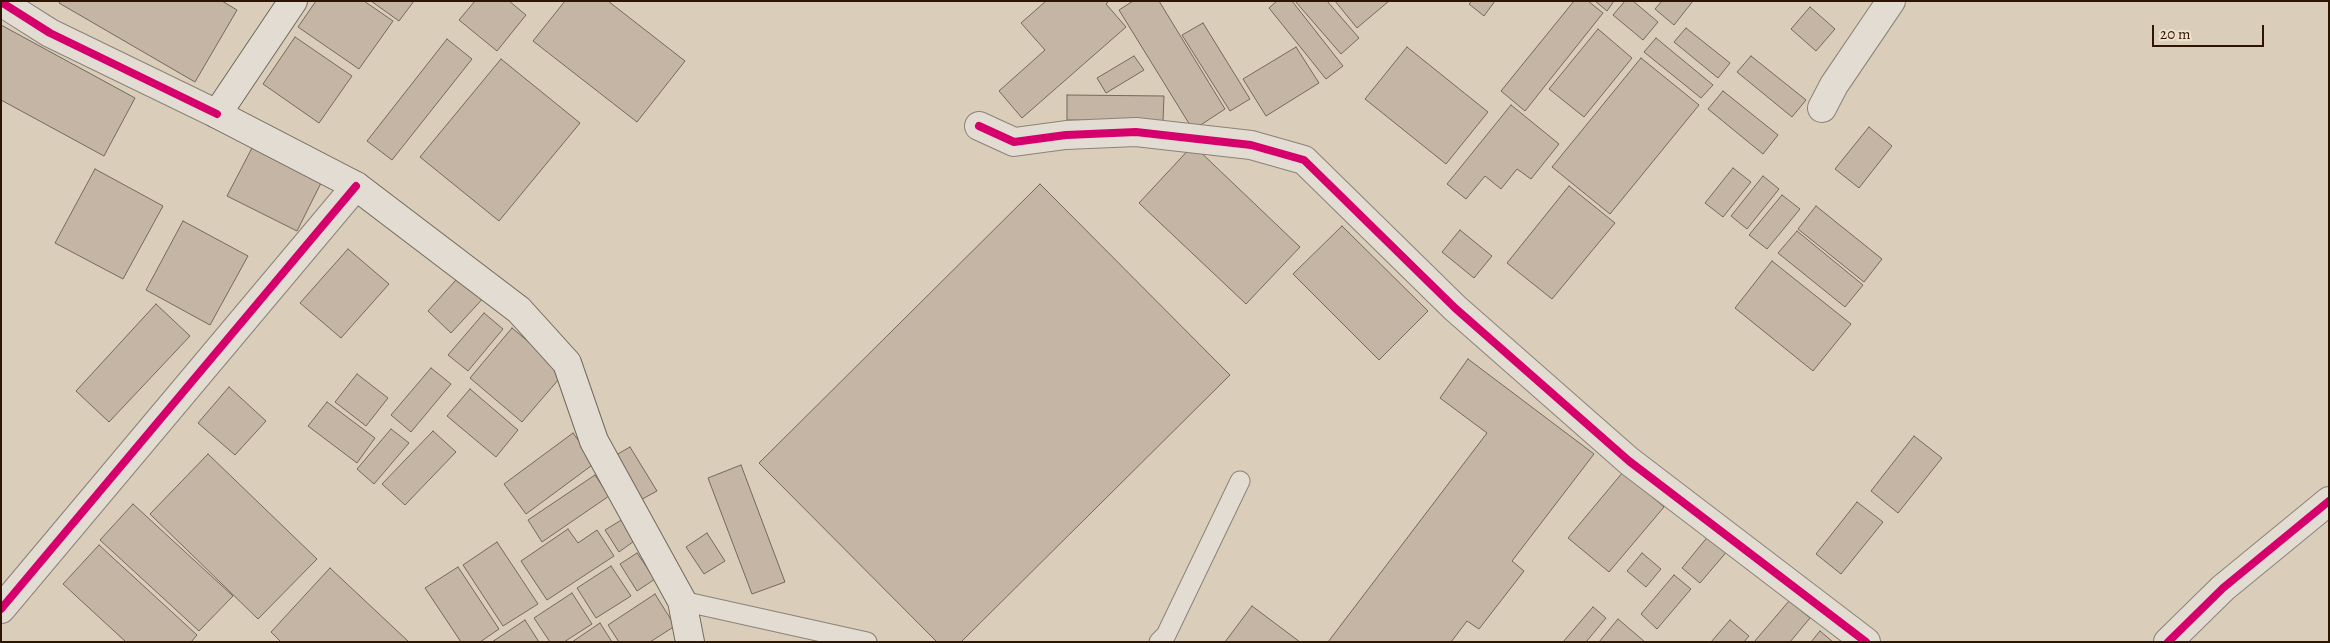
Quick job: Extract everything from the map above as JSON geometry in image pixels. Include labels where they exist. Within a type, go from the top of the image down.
[{"type":"street","points":[[217,114],[293,1]]},
{"type":"street","points":[[1822,108],[1834,85],[1891,1]]},
{"type":"street","points":[[1,2],[50,33],[217,114],[356,186],[519,310],[567,364],[594,441],[682,601],[690,642]]},
{"type":"street","points":[[980,126],[1014,142],[1066,135],[1136,132],[1251,145],[1304,160],[1455,308],[1629,462],[1866,642]]},
{"type":"street","points":[[1,609],[356,186]]},
{"type":"street","points":[[2168,642],[2223,588],[2329,501]]},
{"type":"lane","points":[[1159,642],[1166,635],[1240,481]]},
{"type":"lane","points":[[682,601],[867,642]]},
{"type":"building","points":[[60,1],[222,1],[237,10],[195,82],[59,3]]},
{"type":"building","points":[[316,1],[364,1],[393,21],[359,69],[298,27]]},
{"type":"building","points":[[371,1],[414,1],[399,21]]},
{"type":"building","points":[[475,1],[509,1],[526,15],[497,51],[459,20]]},
{"type":"building","points":[[565,1],[608,1],[685,61],[637,122],[533,41]]},
{"type":"building","points":[[1046,1],[1109,1],[1106,4],[1126,27],[1022,118],[999,91],[1045,50],[1021,23]]},
{"type":"building","points":[[1133,1],[1159,1],[1225,109],[1193,130],[1119,10]]},
{"type":"building","points":[[1277,1],[1292,1],[1343,66],[1326,79],[1269,8]]},
{"type":"building","points":[[1295,1],[1327,1],[1359,38],[1341,54]]},
{"type":"building","points":[[1335,1],[1389,1],[1357,28]]},
{"type":"building","points":[[1472,1],[1495,1],[1484,16],[1469,4]]},
{"type":"building","points":[[1574,1],[1588,1],[1603,13],[1525,111],[1501,91]]},
{"type":"building","points":[[1595,1],[1614,1],[1607,11]]},
{"type":"building","points":[[1625,1],[1633,1],[1658,22],[1643,40],[1613,15]]},
{"type":"building","points":[[1662,1],[1693,1],[1674,25],[1655,9]]},
{"type":"building","points":[[1810,7],[1835,29],[1816,51],[1791,29]]},
{"type":"building","points":[[1203,23],[1250,99],[1230,111],[1182,35]]},
{"type":"building","points":[[1,25],[135,98],[104,156],[1,100]]},
{"type":"building","points":[[1686,28],[1730,63],[1718,78],[1674,42]]},
{"type":"building","points":[[1598,29],[1632,58],[1584,117],[1549,89]]},
{"type":"building","points":[[295,37],[352,76],[319,123],[263,84]]},
{"type":"building","points":[[1656,38],[1713,85],[1701,98],[1644,52]]},
{"type":"building","points":[[447,39],[472,59],[392,160],[367,141]]},
{"type":"building","points":[[1296,47],[1319,83],[1266,116],[1243,79]]},
{"type":"building","points":[[1407,47],[1488,112],[1446,164],[1365,99]]},
{"type":"building","points":[[1134,56],[1144,70],[1106,93],[1097,78]]},
{"type":"building","points":[[1751,56],[1806,100],[1792,117],[1737,72]]},
{"type":"building","points":[[1641,58],[1699,105],[1610,214],[1552,167]]},
{"type":"building","points":[[501,59],[580,123],[499,221],[420,157]]},
{"type":"building","points":[[1723,91],[1778,135],[1763,154],[1708,109]]},
{"type":"building","points":[[1067,95],[1164,96],[1163,121],[1067,120]]},
{"type":"building","points":[[1511,105],[1559,144],[1531,179],[1517,169],[1501,189],[1485,176],[1466,199],[1447,184]]},
{"type":"building","points":[[1869,127],[1892,146],[1859,188],[1835,169]]},
{"type":"building","points":[[1193,145],[1300,247],[1246,304],[1139,203]]},
{"type":"building","points":[[252,148],[321,183],[297,231],[227,196]]},
{"type":"building","points":[[1733,168],[1751,182],[1723,217],[1705,203]]},
{"type":"building","points":[[95,169],[163,206],[123,279],[55,243]]},
{"type":"building","points":[[1763,176],[1779,189],[1747,229],[1731,216]]},
{"type":"building","points":[[1040,184],[1230,375],[961,642],[937,642],[759,463]]},
{"type":"building","points":[[1569,186],[1615,223],[1552,299],[1507,263]]},
{"type":"building","points":[[1782,195],[1800,209],[1767,249],[1749,235]]},
{"type":"building","points":[[1816,206],[1882,259],[1864,282],[1798,229]]},
{"type":"building","points":[[183,221],[248,256],[210,325],[146,290]]},
{"type":"building","points":[[1342,226],[1428,311],[1379,360],[1293,274]]},
{"type":"building","points":[[1460,230],[1492,256],[1474,278],[1442,252]]},
{"type":"building","points":[[1797,231],[1863,285],[1845,307],[1778,253]]},
{"type":"building","points":[[348,249],[389,284],[341,338],[300,303]]},
{"type":"building","points":[[1772,261],[1851,324],[1813,371],[1735,308]]},
{"type":"building","points":[[464,271],[488,293],[451,333],[428,311]]},
{"type":"building","points":[[156,304],[190,336],[109,422],[76,391]]},
{"type":"building","points":[[484,313],[503,329],[468,371],[448,355]]},
{"type":"building","points":[[512,328],[565,372],[522,422],[470,378]]},
{"type":"building","points":[[1468,359],[1594,454],[1512,561],[1524,571],[1479,629],[1467,621],[1451,642],[1328,642],[1487,433],[1440,398]]},
{"type":"building","points":[[431,368],[451,384],[411,432],[391,415]]},
{"type":"building","points":[[357,374],[388,398],[366,426],[335,402]]},
{"type":"building","points":[[229,387],[266,421],[235,455],[198,423]]},
{"type":"building","points":[[470,389],[518,430],[496,457],[447,416]]},
{"type":"building","points":[[327,402],[375,438],[357,463],[308,426]]},
{"type":"building","points":[[391,429],[409,443],[374,484],[357,469]]},
{"type":"building","points":[[433,431],[456,452],[405,505],[382,484]]},
{"type":"building","points":[[573,433],[595,463],[526,514],[504,484]]},
{"type":"building","points":[[1914,436],[1942,458],[1898,513],[1871,491]]},
{"type":"building","points":[[630,447],[657,491],[635,503],[609,459]]},
{"type":"building","points":[[208,454],[317,559],[258,619],[150,514]]},
{"type":"building","points":[[741,465],[785,582],[752,594],[708,478]]},
{"type":"building","points":[[1623,472],[1664,507],[1609,572],[1568,538]]},
{"type":"building","points":[[595,475],[609,496],[542,542],[528,520]]},
{"type":"building","points":[[1857,502],[1883,522],[1841,574],[1816,554]]},
{"type":"building","points":[[133,504],[233,596],[199,631],[100,540]]},
{"type":"building","points":[[628,516],[641,536],[619,552],[605,530]]},
{"type":"building","points":[[568,529],[578,543],[597,530],[614,556],[547,600],[521,561]]},
{"type":"building","points":[[707,533],[725,561],[704,574],[686,547]]},
{"type":"building","points":[[1710,534],[1729,549],[1700,583],[1682,568]]},
{"type":"building","points":[[497,542],[538,604],[503,626],[463,565]]},
{"type":"building","points":[[99,545],[197,635],[191,642],[126,642],[63,584]]},
{"type":"building","points":[[637,553],[655,579],[637,591],[620,564]]},
{"type":"building","points":[[1642,553],[1661,569],[1646,587],[1627,571]]},
{"type":"building","points":[[611,566],[631,596],[596,618],[577,588]]},
{"type":"building","points":[[458,567],[499,629],[480,642],[461,642],[425,588]]},
{"type":"building","points":[[330,568],[409,642],[281,642],[271,632]]},
{"type":"building","points":[[1674,575],[1691,589],[1657,629],[1641,614]]},
{"type":"building","points":[[572,593],[592,624],[564,642],[550,642],[534,618]]},
{"type":"building","points":[[655,594],[675,626],[650,642],[619,642],[608,625]]},
{"type":"building","points":[[1789,601],[1810,618],[1790,642],[1754,642]]},
{"type":"building","points":[[1252,606],[1300,642],[1225,642]]},
{"type":"building","points":[[1593,607],[1606,618],[1586,642],[1563,642]]},
{"type":"building","points":[[1618,619],[1645,642],[1599,642]]},
{"type":"building","points":[[525,620],[539,642],[492,642]]},
{"type":"building","points":[[1730,620],[1749,636],[1744,642],[1711,642]]},
{"type":"building","points":[[600,623],[612,642],[572,642]]},
{"type":"building","points":[[1820,631],[1833,642],[1811,642]]},
{"type":"cycle path","points":[[1,2],[50,33],[217,114]]},
{"type":"cycle path","points":[[979,126],[1014,142],[1066,135],[1136,132],[1251,145],[1304,160],[1455,308],[1629,461],[1866,642]]},
{"type":"cycle path","points":[[1,609],[356,186]]},
{"type":"cycle path","points":[[2168,642],[2223,588],[2329,501]]}]
